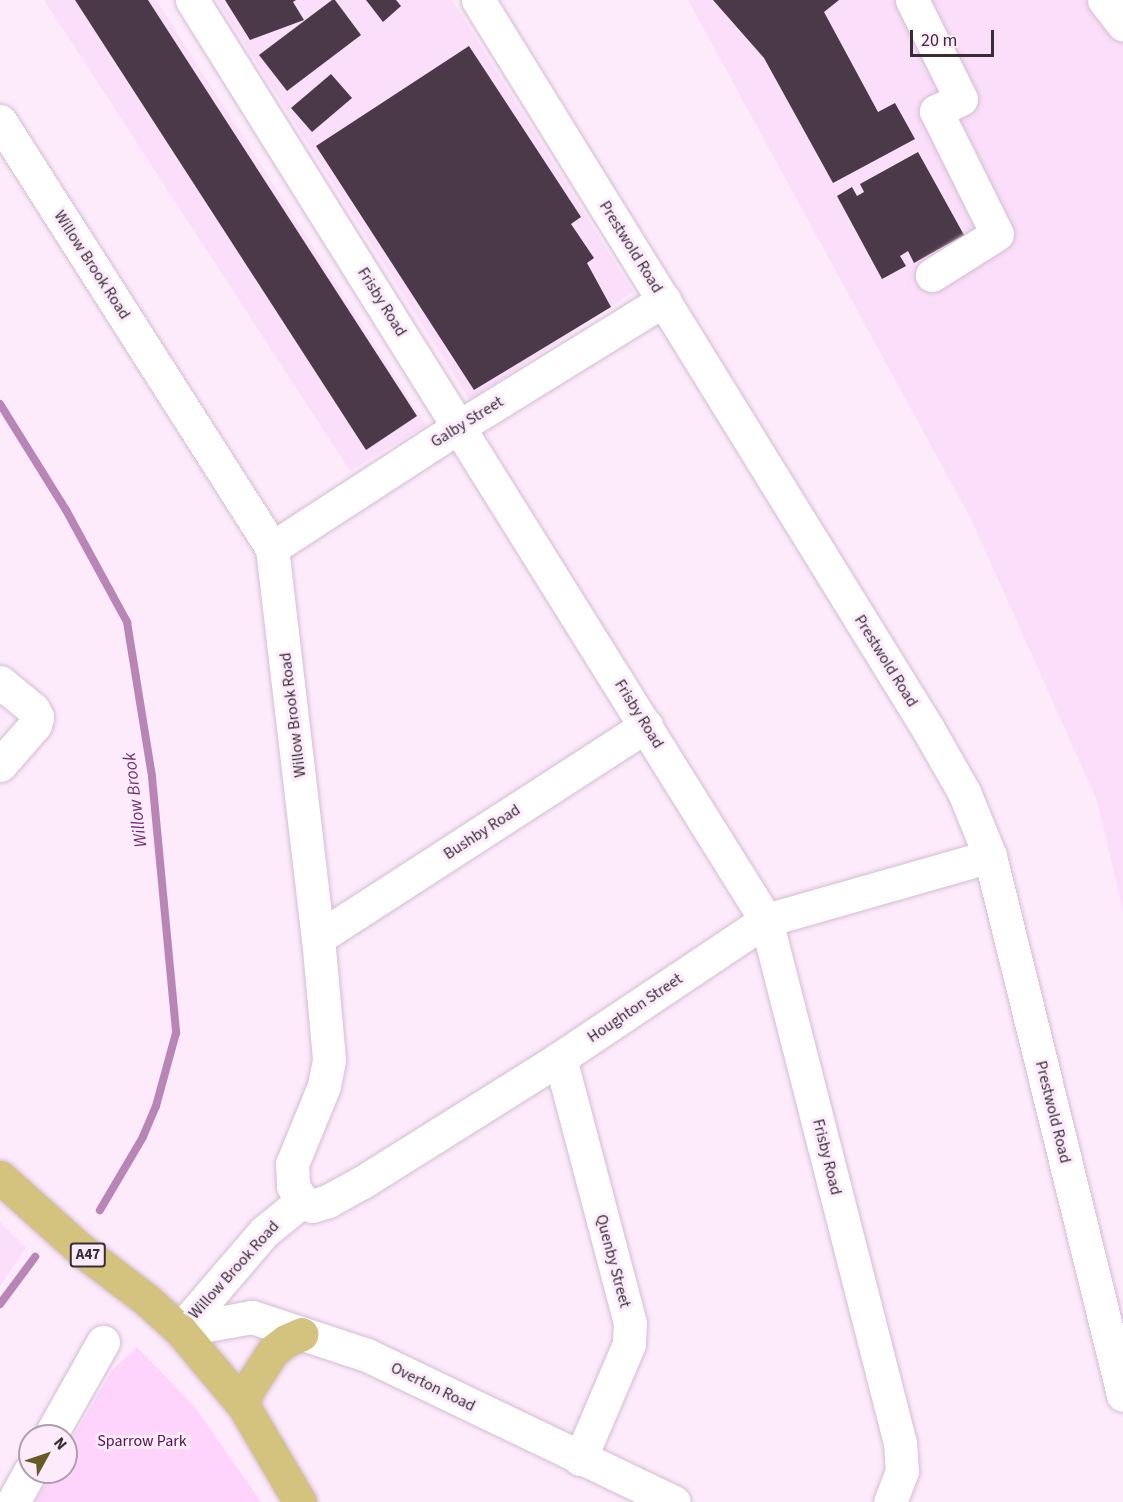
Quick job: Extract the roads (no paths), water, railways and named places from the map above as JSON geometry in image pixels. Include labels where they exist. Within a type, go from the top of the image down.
[{"type":"main road","name":"A47","points":[[0,1176],[80,1249],[147,1300],[180,1330],[243,1405],[300,1502]]},
{"type":"main road","points":[[243,1405],[249,1388],[273,1351],[286,1341],[302,1334]]},
{"type":"street","name":"Frisby Road","points":[[192,0],[460,426],[766,920],[900,1443],[902,1471],[890,1502]]},
{"type":"street","name":"Prestwold Road","points":[[477,0],[928,729],[964,792],[990,856],[1123,1395]]},
{"type":"street","points":[[912,0],[961,99],[936,111],[997,234],[932,275]]},
{"type":"street","points":[[1104,0],[1123,24]]},
{"type":"street","name":"Willow Brook Road","points":[[0,121],[272,548],[318,938],[329,1060],[324,1086],[292,1164],[293,1186],[302,1201],[264,1232],[180,1330]]},
{"type":"street","name":"Galby Street","points":[[272,548],[460,426],[664,300]]},
{"type":"street","points":[[0,682],[33,709],[37,717],[34,725],[0,765]]},
{"type":"street","name":"Bushby Road","points":[[318,938],[646,726]]},
{"type":"street","name":"Houghton Street","points":[[302,1201],[312,1206],[328,1201],[361,1183],[560,1058],[766,920],[990,856]]},
{"type":"street","name":"Quenby Street","points":[[560,1058],[630,1323],[629,1344],[580,1458]]},
{"type":"street","name":"Overton Road","points":[[180,1330],[252,1317],[367,1355],[674,1502]]},
{"type":"street","points":[[57,1424],[103,1342]]},
{"type":"street","points":[[13,1502],[23,1484]]},
{"type":"waterway","name":"Willow Brook","points":[[0,404],[66,510],[127,622],[152,777],[176,1033],[156,1106],[143,1137],[100,1210]]},
{"type":"waterway","name":"Willow Brook","points":[[0,1304],[35,1257]]},
{"type":"park label","name":"Sparrow Park","points":[[142,1441]]}]
